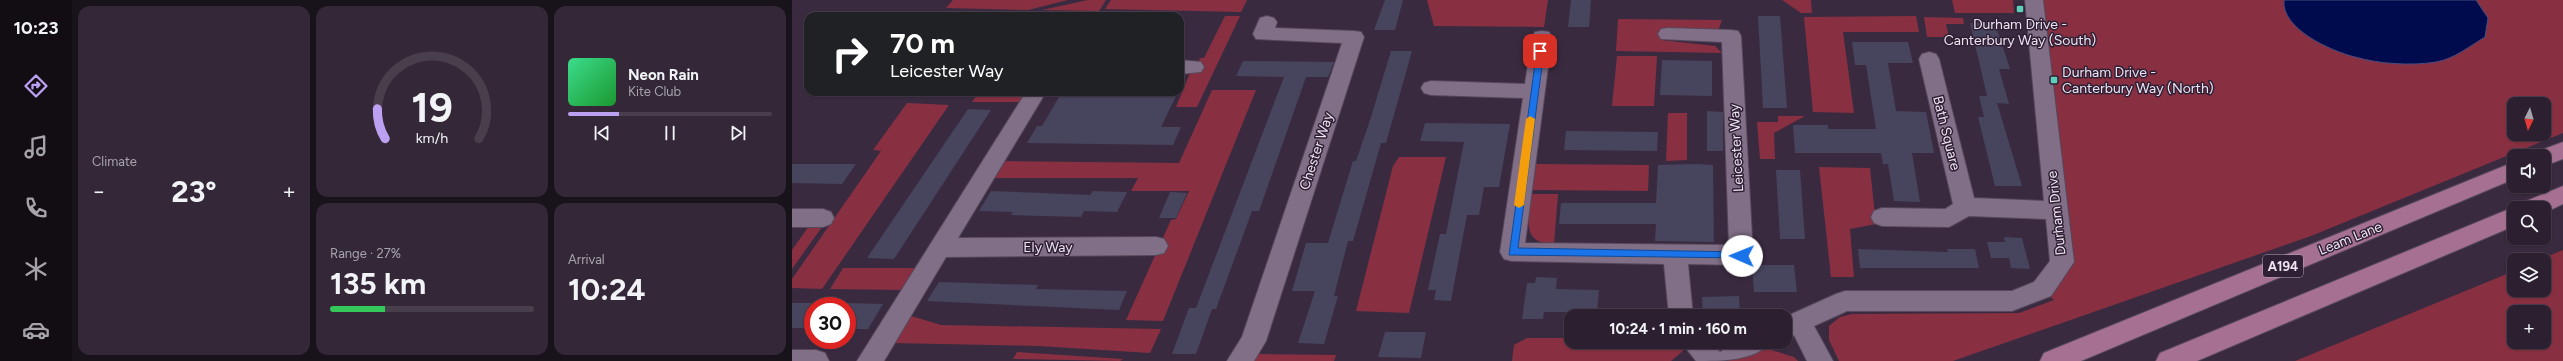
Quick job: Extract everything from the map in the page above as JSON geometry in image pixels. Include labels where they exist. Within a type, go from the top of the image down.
[{"type":"highway","points":[[2551,155],[2563,150]]},
{"type":"highway","name":"Leam Lane","points":[[2053,361],[2507,173]]},
{"type":"highway","points":[[2549,201],[2563,195]]},
{"type":"highway","points":[[2169,361],[2507,219]]},
{"type":"street","name":"Durham Drive","points":[[1820,361],[1792,325],[1845,301],[2012,301],[2036,295],[2045,289],[2062,262],[2034,0]]},
{"type":"street","name":"Chester Way","points":[[1240,361],[1253,341],[1354,37],[1263,34],[1267,22]]},
{"type":"street","name":"Leicester Way","points":[[1542,37],[1512,252],[1742,256],[1731,36],[1668,34]]},
{"type":"street","name":"Bath Square","points":[[1929,59],[1965,207]]},
{"type":"street","points":[[1432,88],[1534,91]]},
{"type":"street","points":[[870,361],[1034,96]]},
{"type":"street","points":[[1882,217],[1949,218],[1965,207],[2056,210]]},
{"type":"street","points":[[792,218],[823,218]]},
{"type":"street","name":"Ely Way","points":[[940,248],[1156,246]]},
{"type":"street","points":[[1675,255],[1680,309]]},
{"type":"street","points":[[1701,349],[1712,361]]},
{"type":"street","points":[[1727,361],[1746,349]]},
{"type":"street","points":[[792,361],[816,361]]},
{"type":"shaded area","points":[[953,0],[1068,0],[1028,10],[946,8]]},
{"type":"shaded area","points":[[1088,0],[1106,0],[1099,11],[1042,10]]},
{"type":"shaded area","points":[[1111,0],[1247,0],[1241,12],[1105,9]]},
{"type":"shaded area","points":[[1427,0],[1548,0],[1544,27],[1434,26]]},
{"type":"shaded area","points":[[1782,0],[1811,0],[1812,13],[1801,13]]},
{"type":"shaded area","points":[[1952,0],[2013,0],[2014,13],[1955,13]]},
{"type":"shaded area","points":[[2034,0],[2563,0],[2563,133],[2551,138],[2551,97],[2507,97],[2507,141],[2543,141],[2524,149],[2507,149],[2507,156],[2311,236],[1953,361],[1839,361],[1829,340],[1829,326],[1840,317],[1852,314],[2019,313],[2054,300],[2043,290],[2062,262]]},
{"type":"shaded area","points":[[2284,0],[2476,0],[2488,18],[2485,37],[2462,52],[2449,58],[2426,63],[2385,63],[2364,59],[2333,50],[2309,37],[2290,20],[2285,11]]},
{"type":"shaded area","points":[[1225,16],[1240,16],[1197,107],[1176,107],[1181,96],[1184,96],[1184,88],[1190,73],[1194,73],[1200,58],[1204,58]]},
{"type":"shaded area","points":[[1916,16],[1919,32],[1843,32],[1854,113],[1813,112],[1804,17]]},
{"type":"shaded area","points":[[1924,17],[1963,18],[1964,24],[1946,24],[1949,37],[1927,37]]},
{"type":"shaded area","points":[[1618,19],[1722,20],[1718,31],[1662,31],[1661,40],[1715,46],[1722,53],[1616,51]]},
{"type":"shaded area","points":[[1617,56],[1657,56],[1654,106],[1612,106]]},
{"type":"shaded area","points":[[1212,90],[1256,90],[1163,321],[1126,320],[1171,220],[1176,219],[1189,191],[1131,191],[1138,178],[992,178],[1002,161],[1179,163]]},
{"type":"shaded area","points":[[976,96],[1025,96],[1021,102],[972,102]]},
{"type":"shaded area","points":[[907,103],[949,105],[822,289],[792,288],[792,279],[881,151],[873,150]]},
{"type":"shaded area","points":[[1668,113],[1687,113],[1687,160],[1666,161]]},
{"type":"shaded area","points":[[1778,116],[1805,116],[1774,133],[1775,159],[1760,159],[1757,122],[1778,122]]},
{"type":"shaded area","points":[[1399,157],[1446,157],[1409,313],[1356,311],[1393,166]]},
{"type":"shaded area","points":[[1535,164],[1649,165],[1648,191],[1532,190]]},
{"type":"shaded area","points":[[1819,167],[1870,168],[1876,224],[1850,229],[1854,277],[1831,277]]},
{"type":"shaded area","points":[[1532,194],[1558,194],[1554,244],[1543,243],[1536,240],[1531,235],[1529,228],[1529,212]]},
{"type":"shaded area","points":[[809,226],[822,227],[792,269],[792,250]]},
{"type":"shaded area","points":[[2563,250],[2563,361],[2295,361],[2507,274],[2507,297],[2551,297],[2551,255]]},
{"type":"shaded area","points":[[843,268],[916,268],[903,290],[830,289]]},
{"type":"shaded area","points":[[908,315],[941,325],[1161,329],[1150,353],[1039,346],[891,343]]},
{"type":"shaded area","points":[[1527,338],[1564,338],[1564,349],[1682,349],[1683,351],[1671,361],[1512,361],[1514,345]]},
{"type":"shaded area","points":[[1745,349],[1769,349],[1794,357],[1798,361],[1727,361]]},
{"type":"shaded area","points":[[1017,352],[1123,359],[1120,361],[1013,359]]},
{"type":"shaded area","points":[[1259,354],[1336,355],[1334,361],[1252,361]]},
{"type":"building","points":[[1385,0],[1403,0],[1395,30],[1374,30]]},
{"type":"building","points":[[1571,0],[1591,0],[1589,27],[1568,27]]},
{"type":"building","points":[[1758,16],[1780,16],[1787,108],[1763,108]]},
{"type":"building","points":[[1970,23],[1995,23],[2010,69],[1999,69],[2009,104],[1997,103],[2022,186],[1995,186],[1978,117],[1984,117],[1979,96],[1987,96]]},
{"type":"building","points":[[1852,42],[1908,42],[1913,63],[1888,63],[1896,111],[1926,112],[1934,153],[1912,153],[1920,202],[1894,201],[1888,164],[1883,164],[1881,153],[1795,153],[1793,125],[1828,125],[1828,129],[1876,129],[1866,65],[1855,65]]},
{"type":"building","points":[[1391,51],[1412,51],[1386,143],[1381,143],[1353,241],[1348,241],[1334,296],[1338,296],[1324,344],[1298,343],[1315,291],[1292,291],[1306,243],[1328,243],[1353,161],[1356,161]]},
{"type":"building","points":[[1662,60],[1712,61],[1712,96],[1660,95]]},
{"type":"building","points":[[1243,61],[1334,62],[1328,77],[1306,77],[1259,211],[1252,211],[1216,309],[1212,309],[1196,354],[1172,354],[1189,308],[1196,308],[1284,77],[1236,76]]},
{"type":"building","points":[[1060,96],[1176,96],[1161,127],[1181,127],[1173,145],[1027,143],[1037,126],[1042,126]]},
{"type":"building","points":[[968,109],[991,110],[894,259],[867,258]]},
{"type":"building","points":[[1707,111],[1723,112],[1723,151],[1707,151]]},
{"type":"building","points":[[1425,123],[1510,124],[1499,187],[1484,187],[1479,215],[1467,215],[1451,301],[1434,300],[1436,290],[1428,290],[1440,234],[1446,234],[1464,142],[1420,141]]},
{"type":"building","points":[[1566,131],[1658,132],[1657,151],[1564,150]]},
{"type":"building","points":[[792,164],[856,164],[842,184],[792,183]]},
{"type":"building","points":[[1658,165],[1713,165],[1714,242],[1655,241],[1656,224],[1559,224],[1561,203],[1656,203]]},
{"type":"building","points":[[1776,170],[1800,170],[1805,239],[1780,239]]},
{"type":"building","points":[[991,191],[1090,195],[1093,191],[1127,192],[1117,212],[1084,211],[1081,217],[1011,215],[1013,212],[979,211]]},
{"type":"building","points":[[1170,192],[1187,193],[1176,218],[1159,218]]},
{"type":"building","points":[[2004,237],[2022,238],[2030,269],[2011,268],[2009,258],[1991,258],[1987,242],[2005,242]]},
{"type":"building","points":[[1858,249],[1948,252],[1947,249],[1975,249],[1979,268],[1860,268]]},
{"type":"building","points":[[1752,265],[1794,265],[1797,292],[1754,292]]},
{"type":"building","points":[[1536,277],[1557,278],[1556,289],[1599,290],[1597,309],[1564,309],[1564,312],[1544,312],[1543,319],[1522,319],[1527,283],[1535,283]]},
{"type":"building","points":[[939,282],[1038,285],[1036,289],[1127,291],[1119,310],[927,301]]},
{"type":"building","points":[[1739,296],[1740,309],[1703,309],[1702,297]]},
{"type":"building","points":[[792,303],[804,303],[804,328],[792,328]]},
{"type":"building","points":[[856,303],[883,304],[868,329],[856,329]]},
{"type":"building","points":[[1385,332],[1426,332],[1421,358],[1378,357]]},
{"type":"slow traffic","points":[[1519,205],[1530,119]]},
{"type":"place","name":"Durham Drive - Canterbury Way (South)","points":[[2020,9]]},
{"type":"place","name":"Durham Drive - Canterbury Way (North)","points":[[2054,80]]},
{"type":"route","points":[[1540,51],[1512,252],[1742,256]]}]
